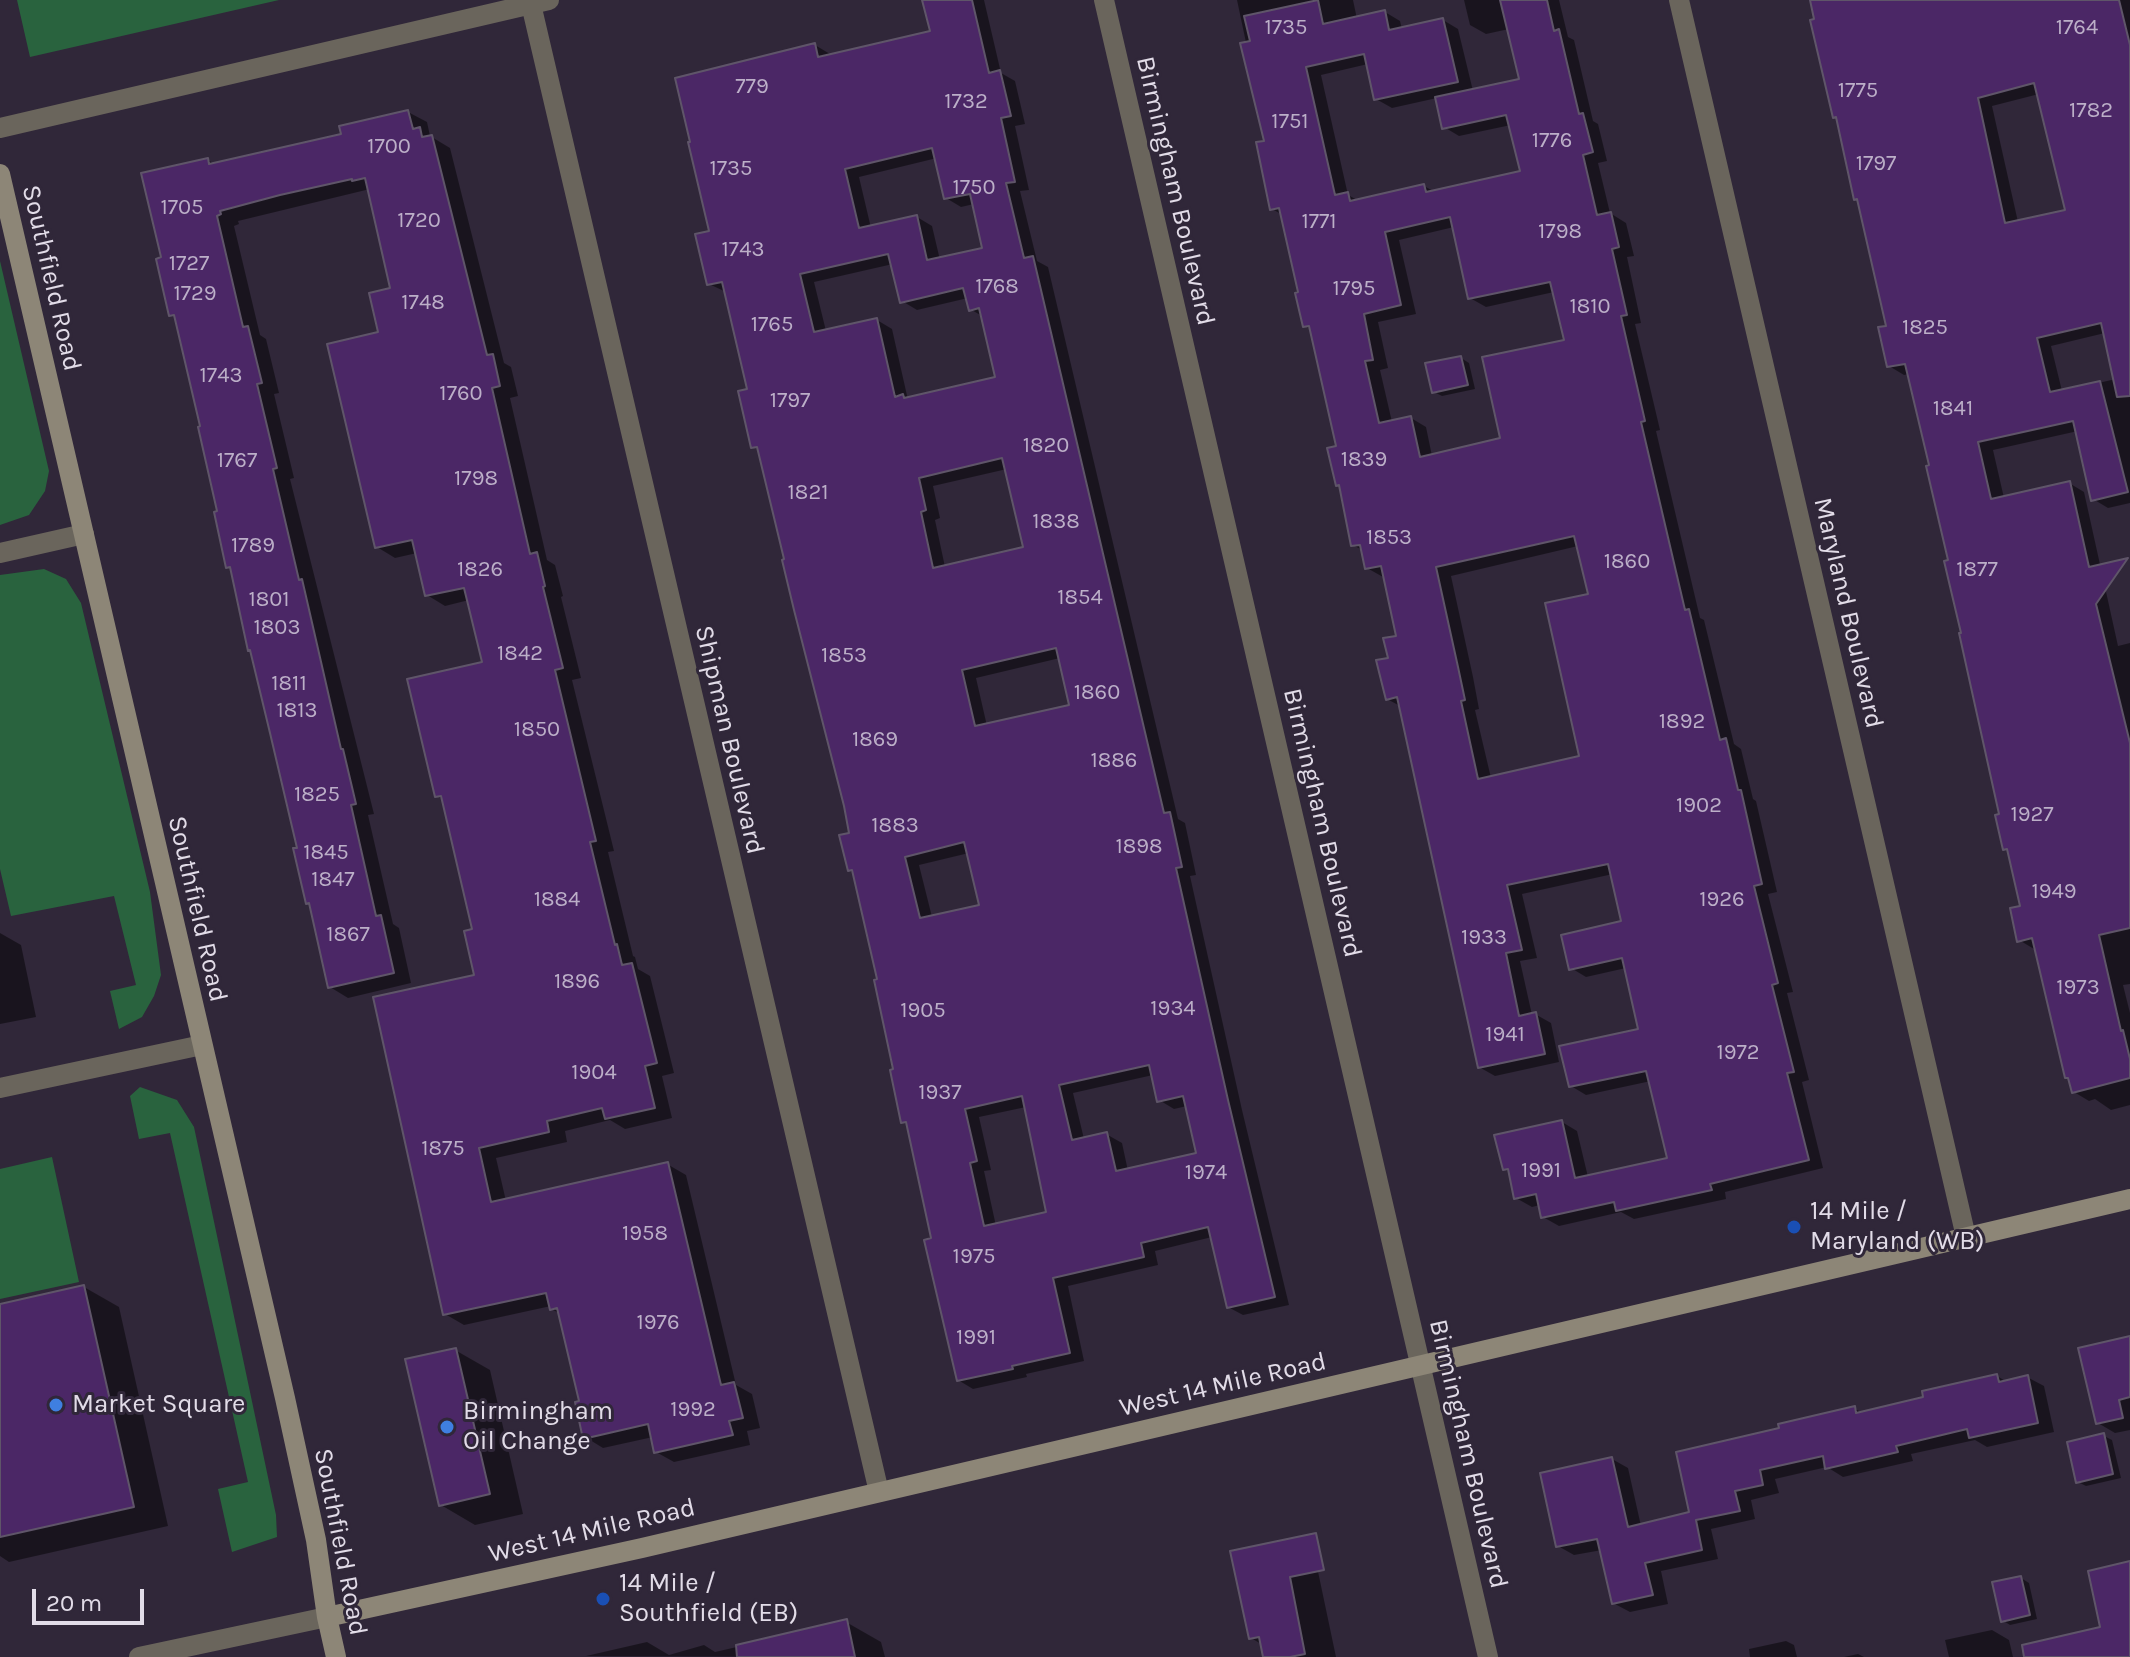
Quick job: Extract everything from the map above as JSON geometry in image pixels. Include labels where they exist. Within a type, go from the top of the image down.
[{"type":"main road","name":"Southfield Road","points":[[0,174],[292,1429],[316,1540],[336,1657]]},
{"type":"main road","name":"West 14 Mile Road","points":[[327,1617],[555,1568],[2130,1199]]},
{"type":"street","name":"Birmingham Boulevard","points":[[1104,0],[1488,1657]]},
{"type":"street","name":"Maryland Boulevard","points":[[1679,0],[1966,1237]]},
{"type":"street","points":[[0,128],[537,1]]},
{"type":"street","name":"Shipman Boulevard","points":[[537,1],[879,1492]]},
{"type":"street","points":[[0,553],[84,534]]},
{"type":"street","points":[[0,1088],[202,1045]]},
{"type":"street","points":[[139,1657],[327,1617]]},
{"type":"green space","points":[[17,0],[279,0],[30,57]]},
{"type":"green space","points":[[0,261],[49,471],[45,491],[29,515],[0,525]]},
{"type":"green space","points":[[44,569],[66,579],[81,603],[150,892],[161,975],[142,1017],[119,1029],[110,991],[136,985],[114,896],[11,916],[0,869],[0,575]]},
{"type":"green space","points":[[140,1087],[177,1100],[194,1127],[276,1515],[277,1537],[232,1552],[218,1489],[248,1482],[170,1133],[139,1139],[130,1096]]},
{"type":"green space","points":[[52,1157],[79,1282],[0,1299],[0,1169]]},
{"type":"building","points":[[922,0],[972,0],[989,73],[1000,70],[1011,116],[1001,118],[1015,182],[1006,183],[1024,258],[1033,256],[1164,813],[1170,812],[1182,867],[1176,868],[1275,1297],[1227,1308],[1208,1227],[1141,1243],[1144,1257],[1053,1278],[1070,1353],[957,1381],[924,1240],[931,1238],[906,1122],[901,1123],[890,1070],[893,1069],[874,980],[877,979],[852,870],[848,871],[839,835],[849,833],[844,806],[794,610],[757,447],[751,448],[738,391],[747,389],[722,282],[707,285],[695,234],[709,231],[675,78],[815,43],[818,57],[930,31]],"holes":[[[932,148],[944,199],[970,194],[982,248],[927,260],[917,215],[859,228],[845,169]],[[888,254],[900,303],[963,288],[969,311],[979,308],[995,377],[904,398],[903,394],[895,397],[877,318],[814,332],[800,274]],[[1002,458],[1023,547],[933,568],[921,512],[926,510],[919,478]],[[1056,648],[1069,705],[975,726],[962,670]],[[964,842],[979,905],[920,918],[905,857]],[[1149,1065],[1157,1102],[1183,1096],[1196,1153],[1116,1171],[1107,1132],[1072,1140],[1059,1085]],[[1022,1096],[1046,1212],[984,1226],[970,1163],[977,1161],[965,1109]]]},
{"type":"building","points":[[1318,0],[1323,24],[1385,10],[1389,30],[1443,18],[1458,82],[1374,100],[1364,54],[1306,67],[1335,195],[1348,192],[1350,201],[1424,184],[1426,192],[1520,171],[1506,115],[1442,129],[1435,97],[1519,79],[1500,0],[1547,0],[1554,31],[1559,29],[1579,114],[1583,113],[1593,152],[1583,155],[1597,215],[1611,212],[1619,247],[1612,249],[1627,315],[1621,316],[1645,421],[1641,422],[1685,610],[1689,609],[1720,740],[1726,738],[1738,790],[1741,790],[1762,884],[1754,886],[1778,983],[1772,985],[1794,1072],[1787,1073],[1809,1160],[1710,1184],[1712,1190],[1616,1211],[1614,1202],[1541,1218],[1536,1194],[1514,1199],[1508,1169],[1503,1170],[1494,1135],[1562,1120],[1575,1178],[1667,1158],[1646,1071],[1569,1087],[1559,1046],[1638,1029],[1622,958],[1569,970],[1561,935],[1621,921],[1608,864],[1507,885],[1522,950],[1506,953],[1519,1016],[1536,1012],[1545,1054],[1478,1068],[1397,697],[1386,700],[1376,660],[1388,658],[1383,638],[1396,636],[1381,566],[1365,569],[1360,545],[1351,546],[1339,485],[1336,486],[1327,448],[1336,446],[1309,326],[1303,327],[1279,208],[1270,210],[1256,142],[1264,141],[1240,43],[1250,41],[1244,16]],"holes":[[[1450,217],[1468,299],[1550,282],[1564,340],[1482,357],[1500,438],[1420,457],[1411,416],[1379,423],[1365,361],[1373,360],[1364,314],[1401,305],[1385,232]],[[1574,536],[1588,594],[1545,603],[1579,756],[1478,779],[1461,701],[1465,700],[1436,567]]]},
{"type":"building","points":[[1810,0],[2119,0],[2130,45],[2130,396],[2117,397],[2101,323],[2037,338],[2050,392],[2100,381],[2128,492],[2091,501],[2073,421],[1978,442],[1991,499],[2070,481],[2089,567],[2128,558],[2096,604],[2130,743],[2130,928],[2099,935],[2130,1059],[2130,1078],[2072,1093],[2068,1078],[2065,1078],[2032,938],[2017,942],[2010,908],[2020,906],[2007,849],[2003,850],[1995,815],[1999,814],[1944,561],[1948,560],[1926,466],[1929,465],[1905,364],[1887,367],[1878,327],[1886,326],[1857,199],[1854,200],[1810,20],[1814,19]],"holes":[[[2034,83],[2065,210],[2005,223],[1978,98]]]},
{"type":"building","points":[[408,110],[413,129],[420,127],[422,137],[432,135],[487,355],[493,354],[500,386],[492,388],[530,554],[537,552],[563,668],[555,670],[596,841],[590,842],[615,945],[622,965],[632,963],[657,1063],[645,1066],[655,1108],[605,1119],[602,1108],[547,1121],[549,1132],[479,1148],[491,1202],[668,1162],[721,1385],[734,1382],[743,1418],[729,1421],[733,1435],[654,1453],[648,1424],[583,1439],[575,1402],[579,1401],[557,1308],[550,1310],[546,1293],[443,1315],[373,997],[474,975],[464,931],[472,929],[441,796],[435,797],[407,679],[482,662],[464,588],[425,596],[412,540],[375,548],[327,344],[378,332],[369,293],[390,288],[365,178],[280,195],[220,211],[221,214],[217,216],[243,327],[248,326],[262,383],[257,384],[277,468],[273,469],[356,804],[351,805],[376,916],[381,915],[394,973],[328,988],[230,567],[226,568],[200,426],[174,315],[169,316],[156,259],[161,257],[141,173],[208,158],[209,164],[341,134],[339,126]]},
{"type":"building","points":[[1461,356],[1468,385],[1432,393],[1425,363]]},
{"type":"building","name":"Market Square","points":[[84,1285],[134,1507],[0,1537],[0,1304]]},
{"type":"building","points":[[2130,1336],[2130,1397],[2119,1400],[2123,1418],[2096,1424],[2078,1348]]},
{"type":"building","name":"Birmingham Oil Change","points":[[456,1348],[490,1494],[439,1506],[405,1359]]},
{"type":"building","points":[[1997,1374],[1999,1382],[2028,1375],[2038,1423],[1969,1438],[1967,1429],[1896,1446],[1898,1452],[1825,1469],[1823,1456],[1760,1470],[1763,1485],[1735,1491],[1740,1511],[1696,1520],[1702,1550],[1645,1563],[1653,1595],[1612,1604],[1597,1539],[1556,1547],[1540,1473],[1612,1457],[1628,1527],[1689,1512],[1676,1452],[1855,1406],[1856,1413],[1923,1397],[1922,1391]]},
{"type":"building","points":[[2104,1433],[2113,1474],[2076,1483],[2067,1442]]},
{"type":"building","points":[[1316,1533],[1324,1570],[1290,1577],[1305,1654],[1263,1657],[1259,1637],[1249,1639],[1230,1551]]},
{"type":"building","points":[[2130,1561],[2130,1657],[2024,1657],[2022,1645],[2100,1627],[2088,1571]]},
{"type":"building","points":[[2021,1576],[2030,1615],[2001,1622],[1992,1582]]},
{"type":"building","points":[[847,1619],[855,1657],[737,1657],[736,1645]]},
{"type":"place","name":"14 Mile / Maryland (WB)","points":[[1794,1227]]},
{"type":"place","name":"Market Square","points":[[56,1405]]},
{"type":"place","name":"Birmingham Oil Change","points":[[447,1427]]},
{"type":"place","name":"14 Mile / Southfield (EB)","points":[[603,1599]]}]
